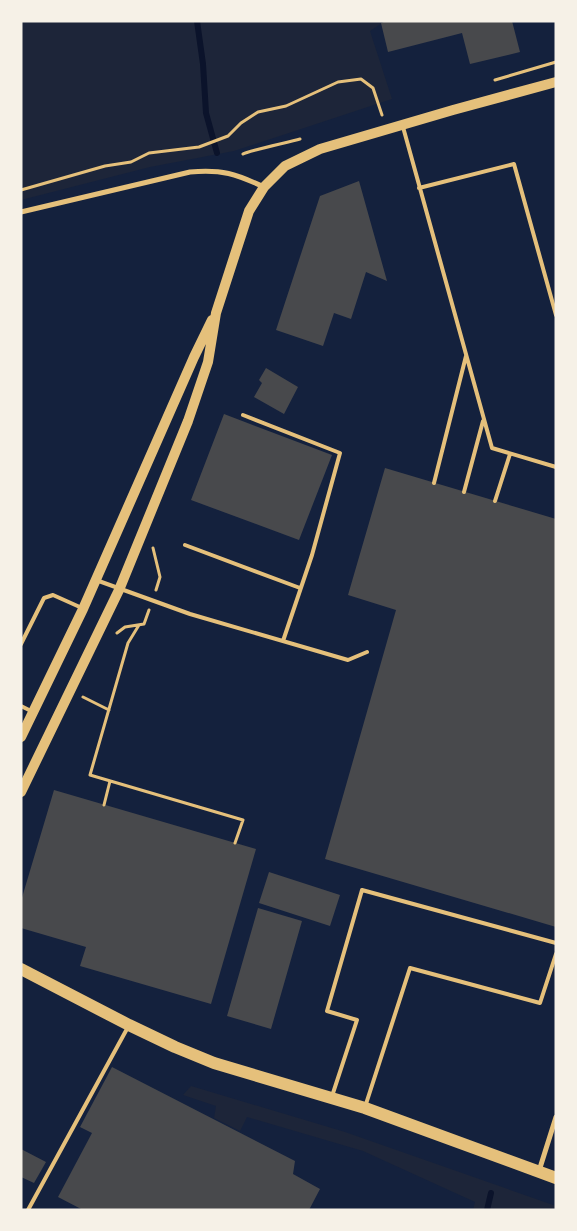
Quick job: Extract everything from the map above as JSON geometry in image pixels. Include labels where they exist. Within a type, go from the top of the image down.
[{"type":"main road","points":[[21,792],[119,590],[188,421],[208,362],[216,313],[249,211],[264,187],[285,166],[320,149],[556,82]]},
{"type":"main road","points":[[21,737],[83,609],[194,356],[216,313]]},
{"type":"main road","points":[[21,970],[174,1047],[214,1063],[365,1108],[556,1178]]},
{"type":"street","points":[[21,212],[190,172],[208,170],[233,173],[264,187]]},
{"type":"street","points":[[538,1171],[556,1116]]},
{"type":"lane","points":[[402,125],[492,448],[556,467]]},
{"type":"lane","points":[[419,188],[514,164],[556,315]]},
{"type":"lane","points":[[434,482],[466,355]]},
{"type":"lane","points":[[244,415],[340,453],[283,641]]},
{"type":"lane","points":[[464,492],[484,420]]},
{"type":"lane","points":[[495,501],[510,454]]},
{"type":"lane","points":[[185,545],[300,588]]},
{"type":"lane","points":[[96,580],[119,590],[190,614],[348,660],[367,652]]},
{"type":"lane","points":[[21,644],[44,598],[53,595],[83,609]]},
{"type":"lane","points":[[21,706],[33,712]]},
{"type":"lane","points":[[332,1097],[357,1020],[327,1011],[362,890],[556,943]]},
{"type":"lane","points":[[365,1108],[410,968],[540,1003],[556,954]]},
{"type":"lane","points":[[28,1210],[129,1025]]},
{"type":"path","points":[[537,67],[556,62]]},
{"type":"path","points":[[21,190],[105,166],[130,162],[149,152],[199,147],[228,136],[241,123],[258,112],[286,106],[338,82],[361,79],[373,88],[382,116]]},
{"type":"path","points":[[154,540],[153,549],[160,577],[158,585]]},
{"type":"path","points":[[138,625],[128,643],[90,775],[243,820],[236,843]]},
{"type":"path","points":[[88,700],[109,710]]},
{"type":"path","points":[[104,804],[110,781]]},
{"type":"shaded area","points":[[21,21],[385,21],[370,31],[392,99],[234,151],[150,167],[21,200]]},
{"type":"shaded area","points":[[191,1086],[345,1132],[556,1206],[556,1210],[473,1210],[475,1202],[363,1151],[247,1117],[240,1131],[214,1118],[216,1106],[183,1095]]},
{"type":"building","points":[[386,21],[512,21],[520,52],[470,64],[462,33],[388,52],[381,23]]},
{"type":"building","points":[[359,181],[387,281],[366,272],[351,319],[334,313],[323,346],[276,330],[320,196]]},
{"type":"building","points":[[266,368],[298,387],[284,414],[254,397],[262,383],[259,380]]},
{"type":"building","points":[[224,414],[332,455],[299,540],[191,500]]},
{"type":"building","points":[[385,468],[556,519],[556,927],[325,859],[396,610],[348,595]]},
{"type":"building","points":[[54,790],[256,849],[211,1004],[80,966],[86,947],[21,928],[21,901]]},
{"type":"building","points":[[269,872],[340,895],[330,926],[259,903]]},
{"type":"building","points":[[258,908],[302,921],[271,1029],[227,1016]]},
{"type":"building","points":[[112,1067],[295,1161],[293,1174],[320,1189],[309,1210],[83,1210],[58,1197],[92,1133],[80,1127]]},
{"type":"building","points":[[21,1149],[46,1162],[34,1183],[21,1177]]},
{"type":"waterway","points":[[197,21],[203,64],[206,113],[217,153]]},
{"type":"waterway","points":[[487,1210],[491,1193]]}]
